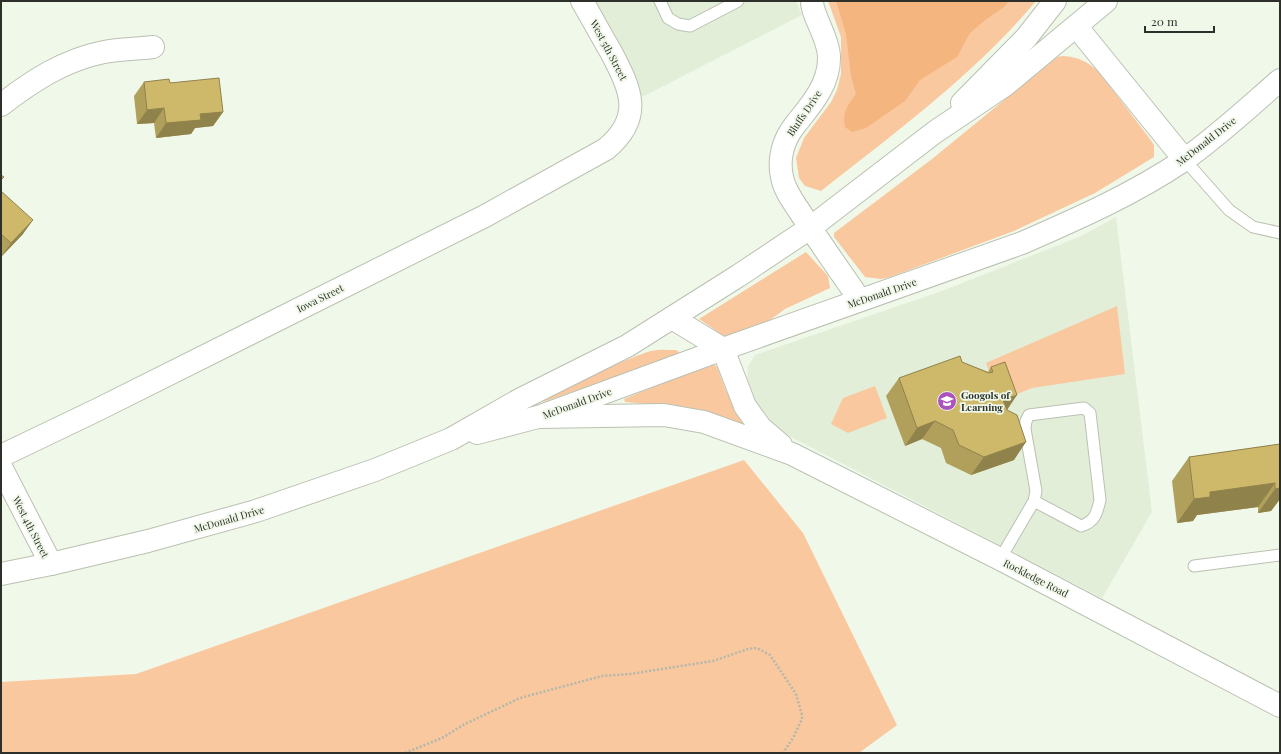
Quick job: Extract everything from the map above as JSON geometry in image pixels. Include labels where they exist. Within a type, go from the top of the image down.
[{"type":"main road","name":"West 5th Street","points":[[582,1],[625,78],[631,96],[628,124]]},
{"type":"main road","name":"Bluffs Drive","points":[[812,1],[825,34],[829,56],[826,74],[821,91],[792,129],[784,145],[780,162],[782,178],[787,191],[810,228],[860,300]]},
{"type":"main road","points":[[935,132],[1026,38],[1055,1]]},
{"type":"main road","name":"McDonald Drive","points":[[1,574],[148,541],[256,511],[375,470],[451,439],[522,399],[627,346],[810,228],[935,132],[1005,85],[1106,1]]},
{"type":"main road","points":[[1076,26],[1184,159]]},
{"type":"main road","points":[[1,105],[29,83],[60,66],[106,52],[153,47]]},
{"type":"main road","name":"McDonald Drive","points":[[451,439],[538,418],[722,349],[1022,243],[1057,228],[1128,193],[1184,159],[1280,80]]},
{"type":"main road","name":"Iowa Street","points":[[1,456],[99,409],[485,216],[606,149],[616,141],[628,124]]},
{"type":"main road","points":[[672,318],[722,349],[745,406],[760,427],[792,454]]},
{"type":"main road","points":[[538,418],[664,416],[704,422],[792,454]]},
{"type":"main road","name":"Rockledge Road","points":[[792,454],[1000,559],[1280,706]]},
{"type":"main road","name":"West 4th Street","points":[[1,467],[50,564]]},
{"type":"lane","points":[[660,1],[668,18],[678,24],[690,26],[738,1]]},
{"type":"lane","points":[[1184,159],[1229,210],[1253,227],[1280,234]]},
{"type":"lane","points":[[1000,559],[1034,501],[1036,491],[1025,429],[1026,421],[1029,415],[1084,408],[1090,413],[1100,500],[1097,513],[1090,523],[1081,526],[1034,501]]},
{"type":"lane","points":[[1194,566],[1280,555]]},
{"type":"path","points":[[405,753],[442,738],[464,725],[520,698],[602,676],[630,674],[713,661],[753,648],[761,649],[770,655],[796,694],[800,708],[802,719],[793,738],[782,753]]},
{"type":"shaded area","points":[[593,1],[796,1],[802,15],[642,97],[630,67]]},
{"type":"shaded area","points":[[828,1],[1036,1],[987,54],[961,78],[906,124],[821,191],[805,186],[799,178],[796,158],[804,138],[831,102],[837,90],[841,74],[841,37]]},
{"type":"shaded area","points":[[836,1],[1009,1],[1004,7],[970,33],[957,57],[920,80],[905,101],[866,128],[852,132],[845,127],[844,117],[848,105],[856,94],[851,76],[846,34]]},
{"type":"shaded area","points":[[1063,56],[1083,61],[1091,65],[1099,72],[1154,145],[1154,157],[1095,193],[1014,231],[890,277],[881,279],[865,277],[834,237],[834,233],[932,159],[1057,57]]},
{"type":"shaded area","name":"Googols of Learning","points":[[1116,217],[1152,512],[1102,598],[789,436],[770,422],[751,394],[747,382],[748,366],[755,355],[942,291],[1079,237]]},
{"type":"shaded area","points":[[806,252],[828,276],[830,288],[785,309],[770,320],[726,339],[699,319]]},
{"type":"shaded area","points":[[1117,306],[1125,374],[1032,388],[1000,401],[986,363]]},
{"type":"shaded area","points":[[657,350],[676,350],[679,352],[678,355],[543,402],[561,390],[612,366],[642,354]]},
{"type":"shaded area","points":[[712,363],[717,367],[726,391],[748,428],[671,406],[625,402],[624,399]]},
{"type":"shaded area","points":[[875,386],[887,418],[848,433],[831,424],[843,398]]},
{"type":"shaded area","points":[[744,460],[803,533],[897,725],[859,753],[1,753],[1,682],[136,674]]},
{"type":"building","points":[[219,78],[223,112],[200,114],[201,120],[166,123],[164,108],[147,110],[144,82],[169,79],[170,83]]},
{"type":"building","points":[[1,191],[33,220],[11,243],[1,234]]},
{"type":"building","points":[[960,356],[962,362],[989,373],[993,372],[991,367],[1005,362],[1017,395],[1003,400],[1007,410],[1017,415],[1026,442],[984,457],[959,445],[953,430],[935,421],[917,428],[899,378]]},
{"type":"building","points":[[1280,444],[1280,488],[1275,489],[1275,483],[1210,492],[1210,497],[1194,499],[1189,457]]},
{"type":"place","name":"Googols of Learning","points":[[947,401]]}]
